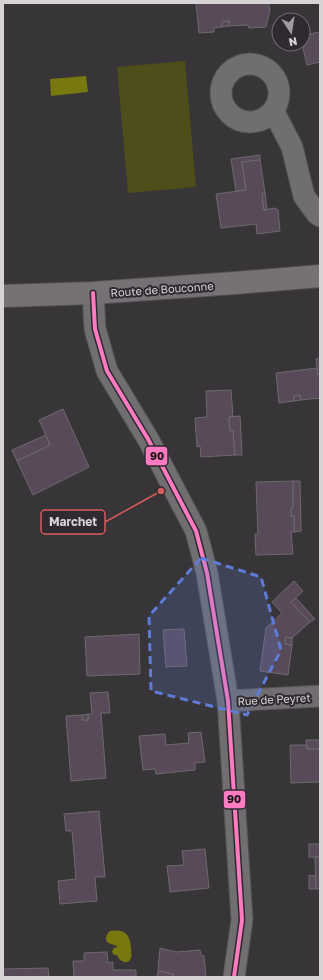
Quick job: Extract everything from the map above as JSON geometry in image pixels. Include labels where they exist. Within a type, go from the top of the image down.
[{"type":"street","points":[[274,112],[292,147],[304,196],[320,216]]},
{"type":"street","name":"Route de Bouconne","points":[[3,296],[93,294],[320,276]]},
{"type":"street","points":[[93,294],[96,329],[107,371],[148,439],[196,531],[207,573],[228,701],[242,920],[234,977]]},
{"type":"street","name":"Rue de Peyret","points":[[228,701],[320,696]]},
{"type":"highlighted area","points":[[201,558],[261,577],[281,650],[247,715],[151,691],[149,616]]},
{"type":"shaded area","points":[[185,61],[196,187],[128,193],[117,67]]},
{"type":"shaded area","points":[[86,76],[88,92],[51,96],[50,79]]},
{"type":"shaded area","points":[[110,931],[123,932],[128,936],[131,958],[128,962],[122,961],[117,955],[113,954],[112,951],[117,946],[108,943],[106,940],[106,936]]},
{"type":"building","points":[[196,3],[268,3],[270,10],[266,27],[249,28],[248,25],[229,26],[229,21],[222,22],[222,27],[214,28],[214,32],[199,33]]},
{"type":"building","points":[[229,21],[229,26],[222,27],[222,22]]},
{"type":"building","points":[[320,32],[320,62],[307,65],[304,52],[311,52],[311,34]]},
{"type":"building","points":[[260,155],[260,160],[242,162],[246,190],[236,191],[231,159]]},
{"type":"building","points":[[260,160],[265,193],[262,194],[264,210],[275,208],[278,210],[280,231],[257,234],[256,224],[221,228],[216,194],[246,190],[242,162]]},
{"type":"building","points":[[265,193],[267,209],[264,210],[262,194]]},
{"type":"building","points":[[320,358],[320,375],[318,375],[316,359]]},
{"type":"building","points":[[317,368],[318,375],[320,375],[320,398],[301,400],[300,395],[294,396],[294,401],[279,403],[276,373]]},
{"type":"building","points":[[231,390],[233,416],[229,417],[230,431],[233,430],[235,455],[201,457],[200,446],[197,447],[195,418],[207,417],[206,391]]},
{"type":"building","points":[[300,395],[301,400],[294,401],[294,396]]},
{"type":"building","points":[[63,409],[89,467],[33,495],[17,461],[50,445],[39,420]]},
{"type":"building","points":[[240,416],[242,455],[235,455],[233,430],[230,431],[229,417]]},
{"type":"building","points":[[46,435],[50,445],[17,461],[12,450]]},
{"type":"building","points":[[293,481],[300,481],[301,531],[294,532],[294,516],[291,516],[291,507],[293,507]]},
{"type":"building","points":[[293,481],[293,507],[291,507],[291,516],[294,516],[294,532],[291,532],[293,554],[256,555],[255,534],[258,534],[256,482]]},
{"type":"building","points":[[294,581],[303,591],[291,602],[310,622],[292,638],[286,637],[285,644],[292,645],[288,675],[260,671],[266,628],[282,613],[272,602]]},
{"type":"building","points":[[296,598],[315,619],[310,622],[291,602]]},
{"type":"building","points":[[184,629],[187,666],[166,667],[163,630]]},
{"type":"building","points":[[139,634],[140,674],[87,676],[85,637]]},
{"type":"building","points":[[286,637],[292,638],[292,645],[285,644]]},
{"type":"building","points":[[108,692],[110,713],[101,713],[106,778],[71,781],[66,716],[82,715],[82,720],[88,720],[88,714],[92,714],[90,693]]},
{"type":"building","points":[[88,714],[88,720],[82,720],[82,715]]},
{"type":"building","points":[[201,732],[205,762],[195,763],[195,770],[156,774],[155,769],[143,770],[139,736],[165,734],[166,745],[189,743],[188,733]]},
{"type":"building","points":[[306,740],[320,740],[320,749],[307,749]]},
{"type":"building","points":[[290,745],[307,745],[307,749],[320,749],[320,782],[291,783]]},
{"type":"building","points":[[99,811],[105,877],[95,877],[97,901],[60,904],[58,881],[76,879],[72,831],[66,831],[64,814]]},
{"type":"building","points":[[309,844],[320,844],[320,857],[309,857]]},
{"type":"building","points":[[205,849],[209,888],[170,892],[167,866],[184,865],[182,851]]},
{"type":"building","points":[[315,857],[320,857],[320,889],[316,889]]},
{"type":"building","points":[[309,875],[315,876],[316,889],[309,889]]},
{"type":"building","points":[[160,948],[176,952],[200,950],[201,955],[204,956],[206,977],[173,977],[173,974],[158,971]]},
{"type":"building","points":[[107,952],[108,963],[113,962],[113,970],[136,970],[136,977],[74,977],[73,961],[84,961],[84,953]]},
{"type":"building","points":[[48,968],[49,977],[3,977],[3,969]]},
{"type":"building","points":[[158,971],[173,974],[173,977],[157,977]]},
{"type":"transit line","name":"90","points":[[93,293],[95,329],[107,371],[148,439],[196,531],[207,573],[228,701],[242,920],[234,977]]},
{"type":"place","name":"Marchet","points":[[161,491]]}]
